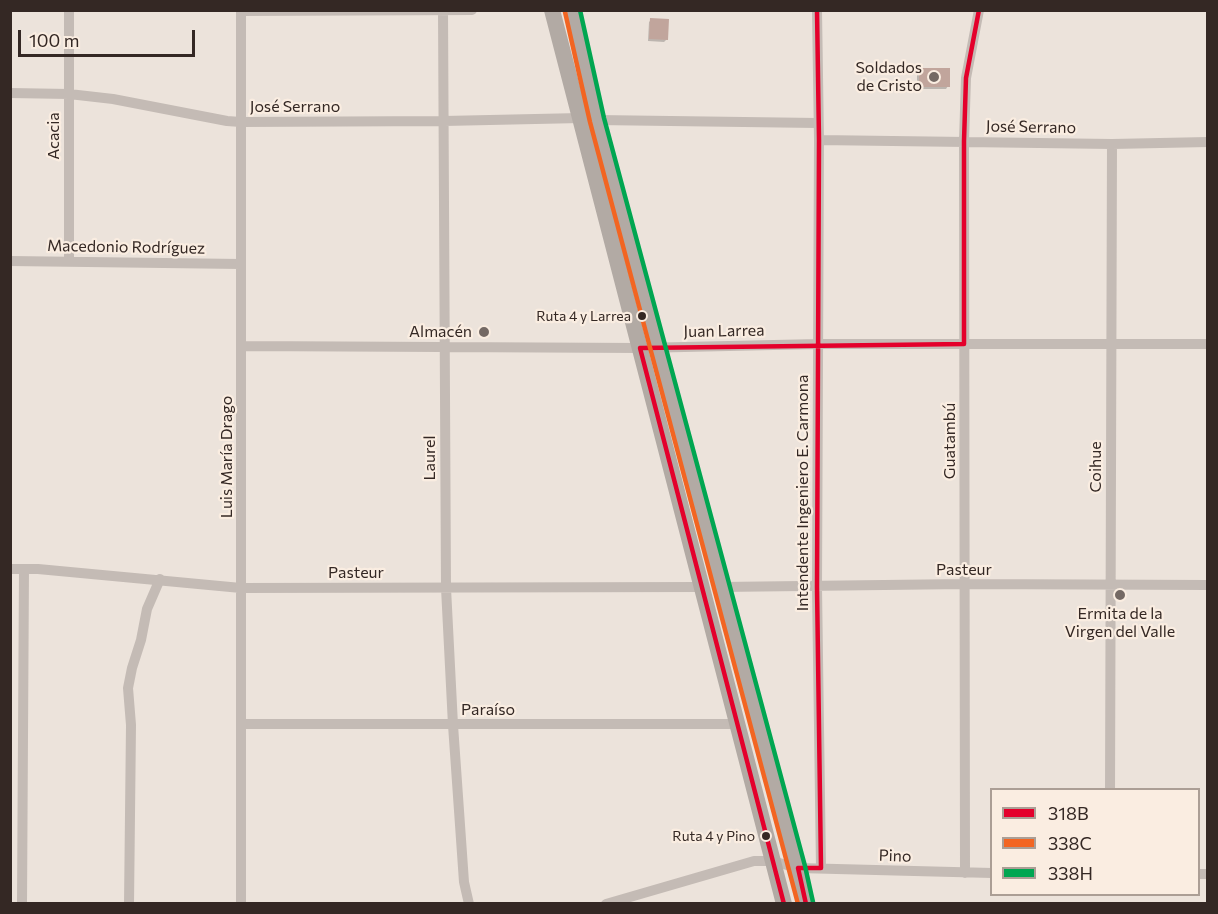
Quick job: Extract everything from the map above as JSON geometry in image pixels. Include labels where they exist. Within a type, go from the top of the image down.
[{"type":"main road","points":[[552,10],[589,119],[658,347],[806,903]]},
{"type":"main road","points":[[572,11],[589,119],[640,348],[783,903]]},
{"type":"street","name":"Acacia","points":[[69,10],[69,261]]},
{"type":"street","points":[[240,11],[472,10]]},
{"type":"street","points":[[572,11],[586,10]]},
{"type":"street","name":"Intendente Ingeniero E. Carmona","points":[[817,10],[819,140],[817,587],[821,868]]},
{"type":"street","name":"Guatambú","points":[[965,873],[964,141],[966,78],[979,10]]},
{"type":"street","name":"Luis María Drago","points":[[240,11],[241,903]]},
{"type":"street","name":"Laurel","points":[[443,11],[446,588],[464,882],[469,903]]},
{"type":"street","name":"José Serrano","points":[[10,93],[69,94],[130,102],[241,122],[589,119],[817,123]]},
{"type":"street","name":"José Serrano","points":[[819,140],[1112,144],[1208,142]]},
{"type":"street","name":"Coihue","points":[[1110,788],[1112,144]]},
{"type":"street","name":"Macedonio Rodríguez","points":[[10,261],[241,264]]},
{"type":"street","name":"Juan Larrea","points":[[242,346],[640,348],[818,344],[1208,344]]},
{"type":"street","name":"Pasteur","points":[[10,569],[160,579],[241,588],[702,588]]},
{"type":"street","points":[[22,903],[24,569]]},
{"type":"street","points":[[129,903],[131,724],[128,688],[147,609],[160,579]]},
{"type":"street","name":"Pasteur","points":[[721,587],[965,584],[1208,585]]},
{"type":"street","name":"Paraíso","points":[[241,724],[736,724]]},
{"type":"street","points":[[606,903],[642,895],[754,861],[772,861]]},
{"type":"street","name":"Pino","points":[[772,861],[798,868],[990,873]]},
{"type":"building","points":[[650,18],[669,19],[668,40],[649,39]]},
{"type":"building","name":"Soldados de Cristo","points":[[919,68],[950,68],[950,87],[919,87]]},
{"type":"transit line","name":"338H","points":[[580,10],[604,118],[813,902]]},
{"type":"transit line","name":"318B","points":[[806,904],[798,868],[821,868],[817,587],[819,140],[817,10]]},
{"type":"transit line","name":"318B","points":[[784,904],[640,348],[964,344],[966,78],[979,10]]},
{"type":"transit line","name":"338C","points":[[565,12],[590,122],[798,904]]},
{"type":"place","name":"Soldados de Cristo","points":[[934,77]]},
{"type":"place","name":"Ruta 4 y Larrea","points":[[642,316]]},
{"type":"place","name":"Almacén","points":[[484,332]]},
{"type":"place","name":"Ermita de la Virgen del Valle","points":[[1120,595]]},
{"type":"place","name":"Ruta 4 y Pino","points":[[766,836]]}]
